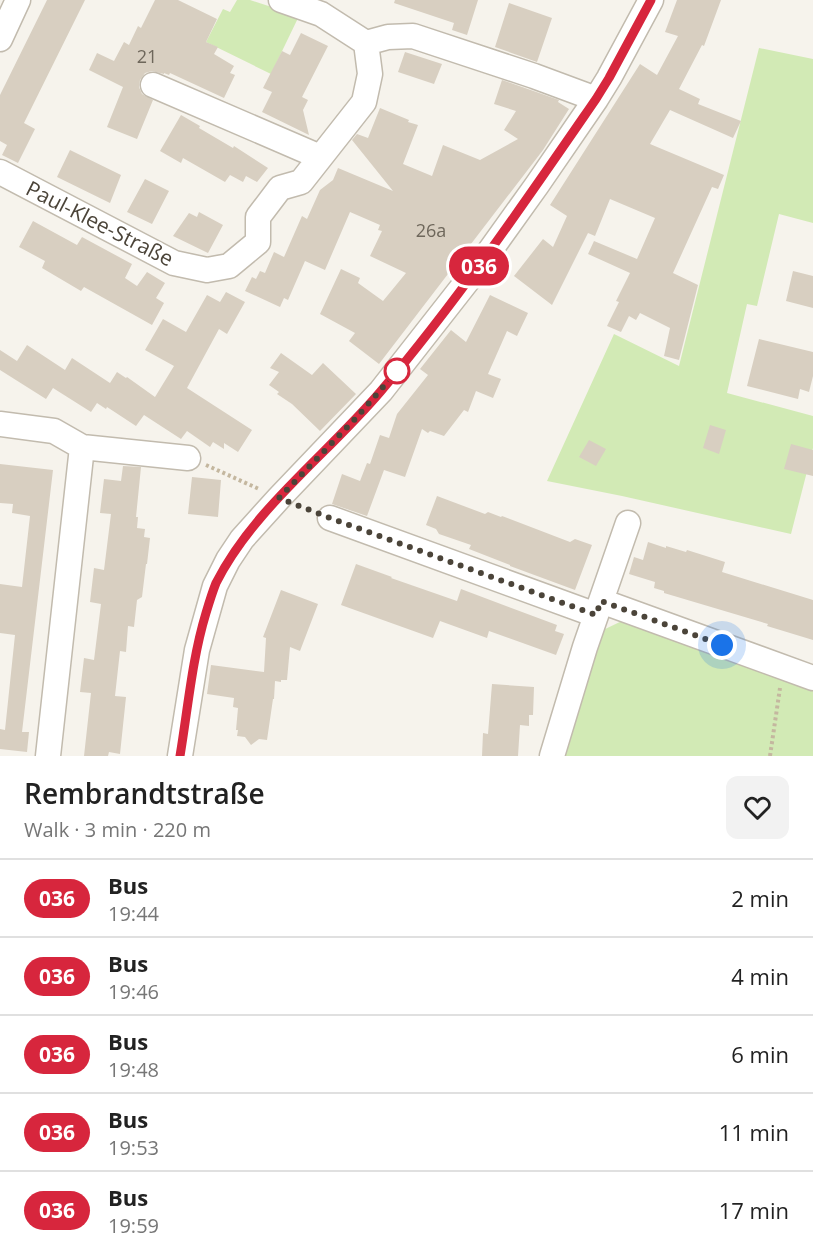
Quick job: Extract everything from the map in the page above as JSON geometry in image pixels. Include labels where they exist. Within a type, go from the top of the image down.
[{"type":"street","points":[[0,39],[18,0]]},
{"type":"street","points":[[281,0],[321,14],[366,43],[388,37],[413,36],[596,99]]},
{"type":"street","points":[[180,756],[197,650],[215,586],[228,560],[242,539],[279,498],[381,392],[479,266],[596,99],[651,0]]},
{"type":"street","name":"Paul-Klee-Straße","points":[[0,172],[174,263],[207,270],[229,266],[258,242],[258,217],[280,188],[301,182],[364,102],[370,74],[366,43]]},
{"type":"street","points":[[153,85],[320,157]]},
{"type":"street","points":[[0,424],[54,431],[82,447],[188,458]]},
{"type":"street","points":[[48,756],[82,447]]},
{"type":"street","points":[[330,518],[813,678]]},
{"type":"street","points":[[552,756],[598,608],[628,523]]},
{"type":"path","points":[[188,458],[279,498]]},
{"type":"path","points":[[770,756],[783,667]]},
{"type":"green space","points":[[237,0],[250,0],[299,16],[271,74],[206,42],[223,9],[230,12]]},
{"type":"green space","points":[[759,48],[813,59],[813,223],[779,214],[757,306],[747,304],[727,393],[813,416],[813,448],[791,534],[547,481],[614,334],[679,366]]},
{"type":"green space","points":[[624,620],[813,688],[813,756],[563,756],[601,631]]},
{"type":"building","points":[[47,0],[85,0],[24,123],[35,129],[18,163],[2,155],[7,145],[0,141],[0,95]]},
{"type":"building","points":[[155,0],[178,0],[217,19],[206,42],[218,47],[214,54],[234,66],[230,73],[235,75],[224,98],[170,73],[169,75],[152,71],[145,73],[140,80],[139,87],[142,94],[153,100],[137,139],[107,127],[123,87],[89,70],[97,53],[114,61],[124,42],[129,45],[138,26],[141,28]]},
{"type":"building","points":[[395,0],[478,0],[467,35],[452,30],[454,23],[394,3]]},
{"type":"building","points":[[677,0],[721,0],[704,46],[702,45],[679,89],[700,99],[698,104],[741,121],[733,138],[670,110],[650,144],[724,175],[718,189],[712,187],[673,273],[698,285],[679,360],[664,356],[670,328],[640,313],[636,320],[629,316],[621,332],[607,326],[630,273],[588,254],[594,241],[637,259],[655,218],[610,199],[595,236],[588,233],[552,305],[514,276],[543,239],[553,247],[567,216],[550,205],[640,64],[657,75],[678,36],[665,32]]},
{"type":"building","points":[[509,3],[552,18],[537,62],[495,47]]},
{"type":"building","points":[[301,33],[328,46],[302,97],[308,100],[303,110],[309,135],[262,112],[272,92],[263,88],[282,51],[290,55]]},
{"type":"building","points":[[405,52],[442,64],[434,84],[398,72]]},
{"type":"building","points":[[502,80],[559,100],[558,102],[569,109],[543,150],[379,364],[349,341],[355,333],[320,314],[341,269],[360,278],[358,283],[383,301],[406,273],[370,256],[382,231],[378,230],[380,225],[350,212],[325,270],[305,261],[288,300],[284,298],[280,307],[245,291],[252,277],[256,279],[260,271],[265,273],[274,252],[284,257],[302,216],[307,219],[320,190],[333,180],[338,168],[393,191],[352,140],[357,134],[368,138],[380,108],[418,125],[403,164],[432,176],[443,145],[480,160],[518,139],[504,130],[516,111],[494,104]]},
{"type":"building","points":[[181,115],[268,168],[257,182],[246,176],[243,182],[230,175],[225,182],[183,158],[181,163],[160,151]]},
{"type":"building","points":[[70,150],[121,175],[110,203],[57,177]]},
{"type":"building","points":[[145,179],[169,191],[152,224],[127,212]]},
{"type":"building","points":[[199,212],[223,225],[208,253],[173,236],[189,213],[197,217]]},
{"type":"building","points":[[33,221],[77,245],[82,237],[132,264],[125,278],[137,286],[147,272],[165,283],[156,298],[164,303],[152,325],[84,287],[81,291],[42,268],[45,261],[19,247]]},
{"type":"building","points":[[793,271],[813,276],[813,308],[786,301]]},
{"type":"building","points":[[226,292],[245,302],[227,334],[219,329],[187,388],[252,430],[238,452],[224,443],[224,449],[213,442],[210,447],[187,431],[181,439],[144,415],[136,426],[97,403],[91,412],[53,388],[46,399],[0,370],[0,350],[17,361],[27,345],[65,370],[72,358],[110,383],[117,372],[155,397],[174,366],[145,350],[163,319],[186,332],[207,295],[220,302]]},
{"type":"building","points":[[490,295],[528,313],[517,336],[507,331],[488,374],[501,379],[493,398],[476,391],[468,412],[464,410],[444,436],[430,431],[428,433],[422,429],[405,477],[384,470],[367,516],[332,504],[342,474],[360,481],[367,463],[370,464],[380,435],[389,438],[397,414],[428,375],[420,369],[451,330],[466,342]]},
{"type":"building","points":[[759,339],[813,352],[813,376],[809,392],[800,389],[798,399],[747,386]]},
{"type":"building","points":[[281,353],[312,375],[323,363],[356,394],[320,431],[269,385],[279,372],[270,368]]},
{"type":"building","points":[[710,425],[726,430],[719,454],[703,448]]},
{"type":"building","points":[[589,440],[606,449],[596,466],[579,457]]},
{"type":"building","points":[[791,444],[813,450],[813,476],[784,469]]},
{"type":"building","points":[[0,464],[53,470],[22,732],[29,732],[27,752],[0,749],[0,729],[5,730],[15,635],[0,633],[0,584],[22,587],[30,516],[12,513],[13,504],[0,503]]},
{"type":"building","points":[[123,466],[141,467],[136,517],[138,517],[137,528],[145,529],[144,537],[150,538],[147,564],[142,597],[137,600],[134,627],[128,626],[126,652],[120,651],[115,696],[126,697],[120,754],[109,752],[108,756],[84,756],[91,693],[80,692],[84,658],[94,660],[101,604],[90,602],[94,568],[104,570],[111,514],[100,513],[104,479],[121,481]]},
{"type":"building","points":[[192,477],[221,480],[218,517],[188,514]]},
{"type":"building","points":[[437,496],[485,514],[488,512],[502,516],[570,542],[575,539],[592,545],[575,590],[510,566],[469,549],[471,545],[439,534],[436,529],[426,525]]},
{"type":"building","points":[[648,542],[666,548],[666,546],[686,552],[687,550],[725,562],[722,572],[813,600],[813,640],[664,593],[654,588],[655,582],[629,574],[634,557],[643,560]]},
{"type":"building","points":[[356,564],[457,601],[461,589],[557,625],[555,631],[564,634],[556,655],[489,631],[487,638],[440,621],[433,638],[341,605]]},
{"type":"building","points":[[281,590],[318,604],[300,651],[290,647],[287,680],[275,681],[267,740],[259,739],[251,745],[245,737],[237,736],[238,708],[233,707],[234,698],[207,694],[211,665],[264,672],[266,638],[263,637]]},
{"type":"building","points":[[492,684],[534,687],[533,715],[529,715],[529,726],[520,725],[518,756],[482,756],[483,733],[488,734]]},
{"type":"bus line","name":"036","points":[[180,756],[197,650],[215,586],[228,560],[242,539],[279,498],[381,392],[479,266],[596,99],[651,0]]},
{"type":"route","points":[[397,371],[381,392],[279,498],[596,615],[601,601],[722,645]]}]
